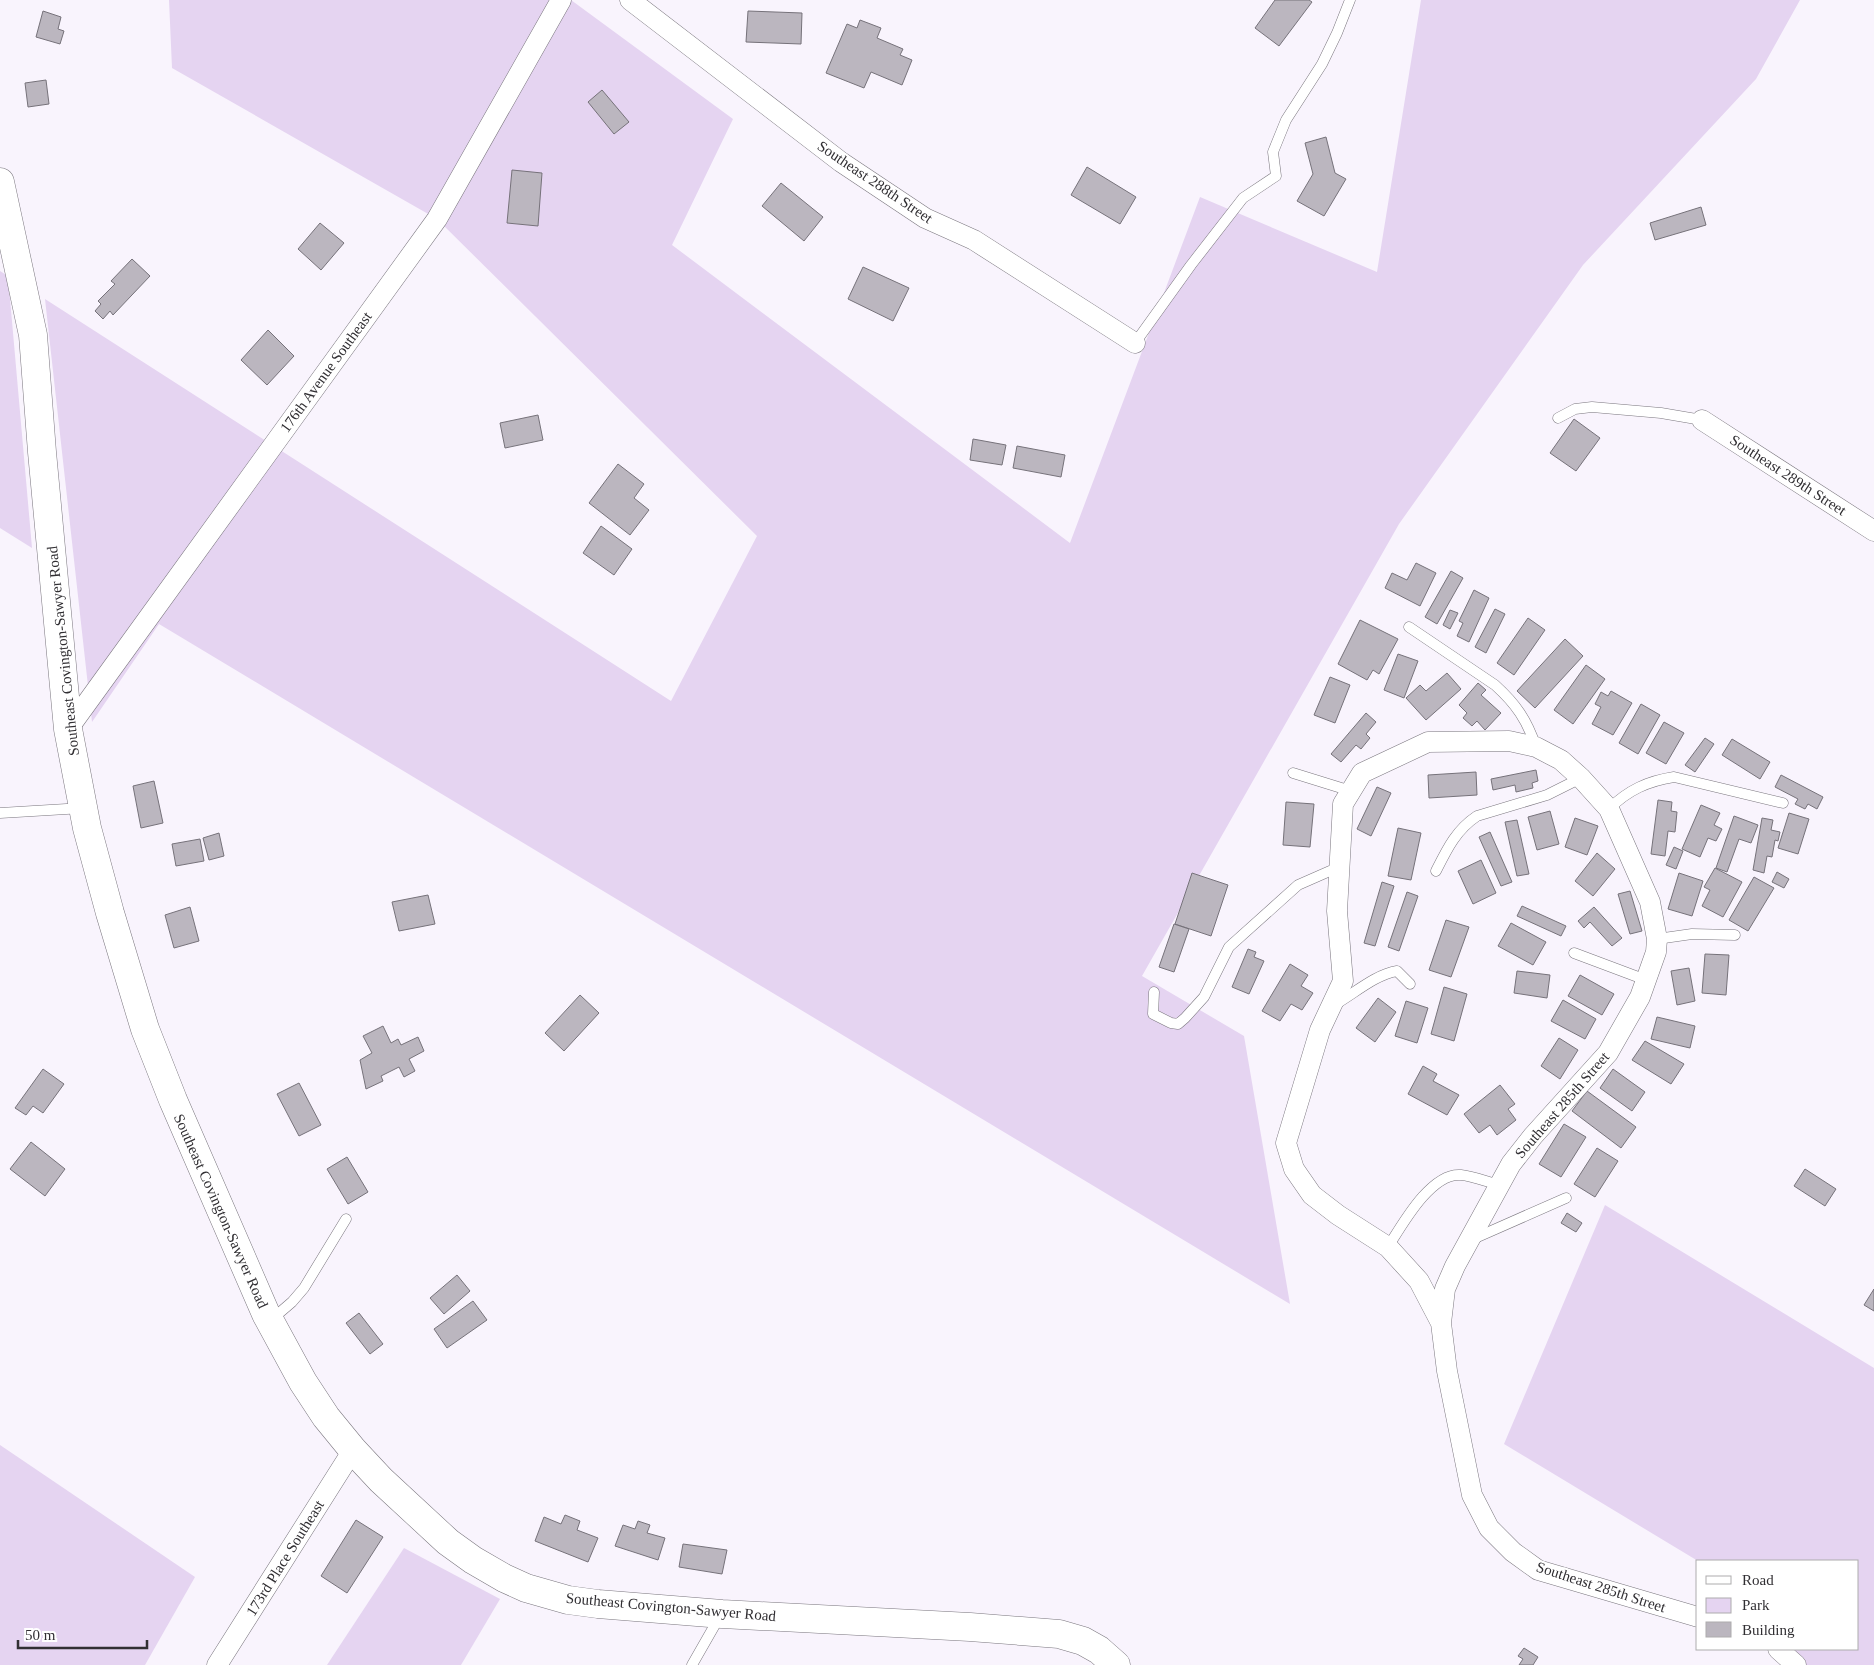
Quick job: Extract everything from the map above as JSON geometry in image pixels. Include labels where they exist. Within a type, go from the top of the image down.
[{"type":"street","name":"176th Avenue Southeast","points":[[68,728],[436,219],[561,0]]},
{"type":"street","name":"Southeast 288th Street","points":[[630,0],[841,162],[925,218],[974,240],[1135,343]]},
{"type":"street","name":"Southeast Covington-Sawyer Road","points":[[0,182],[33,335],[68,728],[87,828],[145,1029],[173,1100],[270,1321],[303,1382],[326,1417],[353,1450],[416,1514],[448,1542],[473,1560],[526,1588],[568,1600],[591,1603],[722,1614],[1038,1631],[1059,1634],[1083,1641],[1099,1650],[1116,1665]]},
{"type":"street","name":"Southeast 289th Street","points":[[1702,420],[1874,531]]},
{"type":"street","name":"Southeast 285th Street","points":[[1441,1323],[1420,1281],[1388,1247],[1338,1215],[1312,1195],[1294,1169],[1286,1143],[1320,1030],[1343,981],[1337,911],[1343,804],[1362,773],[1428,742],[1509,741],[1536,747],[1561,760],[1609,808],[1650,902],[1656,939],[1656,952],[1640,997],[1608,1053],[1533,1136],[1511,1164],[1468,1241],[1445,1289],[1441,1323],[1447,1371],[1472,1495],[1489,1528],[1513,1552],[1538,1570],[1696,1616]]},
{"type":"street","name":"173rd Place Southeast","points":[[217,1665],[353,1450]]},
{"type":"street","points":[[1779,1650],[1796,1665]]},
{"type":"lane","points":[[1135,343],[1191,265],[1243,198],[1276,176],[1273,152],[1286,120],[1322,64],[1338,33],[1350,0]]},
{"type":"lane","points":[[1558,418],[1575,409],[1592,407],[1661,413],[1702,420]]},
{"type":"lane","points":[[1409,627],[1495,685],[1506,695],[1524,717],[1536,747]]},
{"type":"lane","points":[[1293,773],[1351,791]]},
{"type":"lane","points":[[1609,808],[1619,799],[1643,784],[1658,779],[1674,777],[1782,803]]},
{"type":"lane","points":[[1436,871],[1455,836],[1477,816],[1547,795],[1581,778]]},
{"type":"lane","points":[[0,813],[84,808]]},
{"type":"lane","points":[[1154,992],[1153,1014],[1159,1019],[1178,1024],[1204,997],[1229,947],[1298,885],[1339,867]]},
{"type":"lane","points":[[1656,939],[1692,934],[1735,934]]},
{"type":"lane","points":[[1574,953],[1646,980]]},
{"type":"lane","points":[[1331,1007],[1389,972],[1397,971],[1410,984]]},
{"type":"lane","points":[[1388,1247],[1425,1193],[1443,1178],[1460,1174],[1499,1185]]},
{"type":"lane","points":[[1468,1241],[1566,1198]]},
{"type":"lane","points":[[270,1321],[292,1302],[304,1288],[346,1219]]},
{"type":"lane","points":[[692,1665],[722,1614]]},
{"type":"green space","points":[[169,0],[571,0],[733,119],[672,245],[1070,543],[1200,197],[1377,272],[1421,0],[1800,0],[1756,79],[1583,265],[1399,524],[1142,976],[1244,1036],[1290,1304],[159,624],[92,722],[45,299],[671,701],[757,536],[437,219],[172,68]]},
{"type":"green space","points":[[0,271],[8,276],[32,548],[0,528]]},
{"type":"green space","points":[[1605,1205],[1874,1368],[1874,1665],[1790,1665],[1791,1650],[1859,1650],[1859,1560],[1696,1560],[1504,1444]]},
{"type":"green space","points":[[0,1445],[195,1577],[145,1665],[0,1665]]},
{"type":"green space","points":[[404,1548],[500,1599],[461,1665],[327,1665]]},
{"type":"building","points":[[1275,0],[1309,0],[1312,2],[1279,46],[1255,28]]},
{"type":"building","points":[[43,11],[61,17],[58,29],[64,31],[60,44],[36,37]]},
{"type":"building","points":[[748,11],[802,13],[801,44],[746,42]]},
{"type":"building","points":[[860,20],[881,28],[877,38],[903,49],[900,55],[912,60],[902,85],[871,72],[864,88],[826,73],[847,24],[857,28]]},
{"type":"building","points":[[46,80],[49,104],[28,107],[25,83]]},
{"type":"building","points":[[602,90],[629,122],[614,134],[588,102]]},
{"type":"building","points":[[1326,137],[1335,173],[1346,179],[1324,216],[1297,201],[1313,174],[1305,143]]},
{"type":"building","points":[[1087,167],[1136,197],[1120,224],[1071,195]]},
{"type":"building","points":[[512,170],[542,173],[538,226],[507,223]]},
{"type":"building","points":[[781,183],[823,217],[804,241],[762,206]]},
{"type":"building","points":[[1701,207],[1706,225],[1655,240],[1650,223]]},
{"type":"building","points":[[320,223],[344,243],[321,270],[298,249]]},
{"type":"building","points":[[132,259],[150,276],[113,315],[110,311],[103,319],[95,311],[101,304],[98,301],[115,284],[111,281]]},
{"type":"building","points":[[863,267],[909,288],[893,321],[848,299]]},
{"type":"building","points":[[268,330],[294,356],[267,385],[241,360]]},
{"type":"building","points":[[538,415],[543,440],[505,448],[500,423]]},
{"type":"building","points":[[1574,419],[1600,438],[1576,471],[1550,453]]},
{"type":"building","points":[[973,439],[1006,445],[1002,465],[970,460]]},
{"type":"building","points":[[1017,446],[1065,455],[1061,477],[1013,468]]},
{"type":"building","points":[[618,464],[644,484],[634,498],[649,510],[630,535],[589,503]]},
{"type":"building","points":[[601,526],[632,549],[614,575],[583,553]]},
{"type":"building","points":[[1416,563],[1436,573],[1420,606],[1385,588],[1392,573],[1407,580]]},
{"type":"building","points":[[1451,571],[1463,578],[1437,624],[1425,617]]},
{"type":"building","points":[[1474,590],[1489,598],[1469,642],[1457,636],[1463,623],[1459,621]]},
{"type":"building","points":[[1495,609],[1505,614],[1486,653],[1475,647]]},
{"type":"building","points":[[1450,610],[1458,613],[1450,629],[1443,625]]},
{"type":"building","points":[[1528,618],[1545,630],[1514,675],[1497,663]]},
{"type":"building","points":[[1360,620],[1398,639],[1379,674],[1373,670],[1367,680],[1338,664]]},
{"type":"building","points":[[1565,639],[1583,656],[1535,708],[1517,691]]},
{"type":"building","points":[[1398,654],[1418,661],[1404,698],[1384,690]]},
{"type":"building","points":[[1586,665],[1605,679],[1573,724],[1554,710]]},
{"type":"building","points":[[1447,673],[1461,689],[1426,720],[1406,698],[1420,685],[1426,691]]},
{"type":"building","points":[[1330,677],[1350,685],[1335,723],[1314,715]]},
{"type":"building","points":[[1478,683],[1486,690],[1481,695],[1501,713],[1485,730],[1477,721],[1472,726],[1463,718],[1467,713],[1459,705]]},
{"type":"building","points":[[1611,691],[1632,703],[1613,735],[1592,724],[1601,707],[1595,704],[1601,692],[1608,696]]},
{"type":"building","points":[[1641,704],[1660,715],[1638,754],[1619,743]]},
{"type":"building","points":[[1366,713],[1376,722],[1366,734],[1370,738],[1361,749],[1356,745],[1341,762],[1331,754]]},
{"type":"building","points":[[1664,722],[1684,733],[1666,764],[1646,753]]},
{"type":"building","points":[[1705,738],[1714,744],[1695,772],[1685,765]]},
{"type":"building","points":[[1732,739],[1770,762],[1760,779],[1722,755]]},
{"type":"building","points":[[1536,770],[1538,781],[1532,783],[1533,788],[1516,792],[1515,785],[1493,790],[1491,779]]},
{"type":"building","points":[[1476,772],[1477,795],[1429,798],[1428,775]]},
{"type":"building","points":[[1781,775],[1823,797],[1817,809],[1808,804],[1805,809],[1795,804],[1798,799],[1775,787]]},
{"type":"building","points":[[154,781],[163,823],[141,828],[133,786]]},
{"type":"building","points":[[1377,787],[1391,793],[1371,836],[1357,829]]},
{"type":"building","points":[[1658,800],[1672,802],[1671,811],[1677,812],[1675,832],[1668,831],[1665,856],[1651,854]]},
{"type":"building","points":[[1286,802],[1314,804],[1310,847],[1283,845]]},
{"type":"building","points":[[1701,805],[1720,813],[1714,825],[1722,829],[1716,841],[1708,838],[1700,857],[1682,849]]},
{"type":"building","points":[[1550,811],[1559,844],[1537,850],[1528,817]]},
{"type":"building","points":[[1789,813],[1809,819],[1798,854],[1778,848]]},
{"type":"building","points":[[1734,816],[1758,825],[1751,843],[1739,839],[1727,872],[1716,868]]},
{"type":"building","points":[[1575,818],[1598,826],[1587,855],[1565,847]]},
{"type":"building","points":[[1762,818],[1773,820],[1771,830],[1780,832],[1778,841],[1775,840],[1772,857],[1767,856],[1764,873],[1753,870]]},
{"type":"building","points":[[1517,820],[1529,874],[1517,876],[1505,822]]},
{"type":"building","points":[[1398,828],[1421,833],[1411,880],[1388,876]]},
{"type":"building","points":[[1490,832],[1512,882],[1501,886],[1479,837]]},
{"type":"building","points":[[219,833],[224,856],[209,860],[203,838]]},
{"type":"building","points":[[200,839],[204,861],[176,866],[172,844]]},
{"type":"building","points":[[1674,847],[1683,851],[1676,869],[1666,865]]},
{"type":"building","points":[[1597,853],[1615,869],[1593,896],[1575,881]]},
{"type":"building","points":[[1481,860],[1496,893],[1473,904],[1458,871]]},
{"type":"building","points":[[1715,868],[1742,882],[1723,917],[1702,906],[1710,890],[1704,887]]},
{"type":"building","points":[[1777,872],[1789,879],[1784,888],[1772,882]]},
{"type":"building","points":[[1192,873],[1228,885],[1211,936],[1175,924]]},
{"type":"building","points":[[1679,873],[1703,881],[1692,916],[1668,909]]},
{"type":"building","points":[[1754,877],[1774,888],[1748,931],[1729,920]]},
{"type":"building","points":[[1382,882],[1394,886],[1375,946],[1364,943]]},
{"type":"building","points":[[1630,891],[1642,931],[1630,934],[1618,894]]},
{"type":"building","points":[[1407,892],[1418,896],[1399,951],[1388,947]]},
{"type":"building","points":[[428,895],[435,924],[399,931],[392,902]]},
{"type":"building","points":[[1522,906],[1566,926],[1561,936],[1517,916]]},
{"type":"building","points":[[190,907],[199,941],[174,948],[165,915]]},
{"type":"building","points":[[1594,907],[1622,938],[1612,946],[1590,922],[1584,928],[1578,921]]},
{"type":"building","points":[[1446,920],[1469,927],[1451,977],[1429,970]]},
{"type":"building","points":[[1511,923],[1546,942],[1533,965],[1498,946]]},
{"type":"building","points":[[1174,924],[1189,929],[1174,972],[1159,967]]},
{"type":"building","points":[[1248,949],[1256,952],[1254,957],[1264,961],[1249,994],[1232,987]]},
{"type":"building","points":[[1705,954],[1729,955],[1726,995],[1702,993]]},
{"type":"building","points":[[1290,964],[1308,975],[1301,986],[1313,993],[1302,1010],[1291,1004],[1280,1021],[1262,1011]]},
{"type":"building","points":[[1689,968],[1695,1001],[1677,1005],[1671,971]]},
{"type":"building","points":[[1517,971],[1550,975],[1547,998],[1514,993]]},
{"type":"building","points":[[1580,975],[1614,994],[1602,1015],[1568,996]]},
{"type":"building","points":[[1444,987],[1467,994],[1454,1041],[1431,1034]]},
{"type":"building","points":[[580,995],[599,1013],[564,1051],[545,1033]]},
{"type":"building","points":[[1378,998],[1396,1012],[1375,1042],[1356,1028]]},
{"type":"building","points":[[1563,1000],[1596,1019],[1585,1039],[1551,1021]]},
{"type":"building","points":[[1406,1001],[1428,1008],[1417,1043],[1395,1036]]},
{"type":"building","points":[[1657,1017],[1695,1026],[1690,1048],[1651,1039]]},
{"type":"building","points":[[383,1026],[391,1043],[398,1039],[401,1045],[418,1037],[424,1051],[409,1059],[415,1071],[404,1077],[399,1067],[381,1076],[383,1081],[366,1089],[360,1060],[372,1053],[363,1036]]},
{"type":"building","points":[[1559,1038],[1578,1050],[1560,1079],[1541,1066]]},
{"type":"building","points":[[1645,1041],[1684,1064],[1671,1084],[1632,1060]]},
{"type":"building","points":[[1423,1066],[1437,1074],[1433,1081],[1459,1095],[1447,1115],[1408,1094]]},
{"type":"building","points":[[43,1069],[64,1084],[43,1113],[33,1106],[26,1115],[15,1108]]},
{"type":"building","points":[[1613,1069],[1645,1092],[1632,1111],[1600,1088]]},
{"type":"building","points":[[299,1083],[321,1125],[299,1136],[277,1094]]},
{"type":"building","points":[[1500,1085],[1515,1104],[1508,1109],[1516,1120],[1497,1135],[1490,1125],[1479,1133],[1464,1114]]},
{"type":"building","points":[[1587,1091],[1636,1127],[1621,1148],[1572,1111]]},
{"type":"building","points":[[1564,1124],[1586,1137],[1561,1177],[1539,1164]]},
{"type":"building","points":[[31,1142],[65,1169],[45,1196],[10,1169]]},
{"type":"building","points":[[1597,1148],[1618,1161],[1595,1197],[1574,1184]]},
{"type":"building","points":[[347,1157],[368,1192],[348,1204],[327,1169]]},
{"type":"building","points":[[1805,1169],[1836,1189],[1825,1206],[1794,1186]]},
{"type":"building","points":[[1567,1213],[1582,1223],[1576,1232],[1561,1223]]},
{"type":"building","points":[[457,1275],[470,1291],[444,1314],[430,1298]]},
{"type":"building","points":[[1874,1289],[1874,1311],[1864,1305]]},
{"type":"building","points":[[473,1301],[487,1320],[447,1348],[434,1329]]},
{"type":"building","points":[[359,1313],[383,1344],[370,1354],[346,1323]]},
{"type":"building","points":[[565,1515],[580,1521],[577,1530],[598,1538],[588,1562],[535,1541],[544,1517],[561,1524]]},
{"type":"building","points":[[356,1520],[383,1537],[347,1593],[321,1576]]},
{"type":"building","points":[[638,1521],[650,1525],[647,1533],[665,1538],[658,1560],[615,1546],[623,1525],[635,1529]]},
{"type":"building","points":[[683,1544],[727,1550],[722,1574],[679,1567]]},
{"type":"building","points":[[1524,1648],[1538,1657],[1533,1665],[1519,1665],[1523,1659],[1518,1656]]}]
